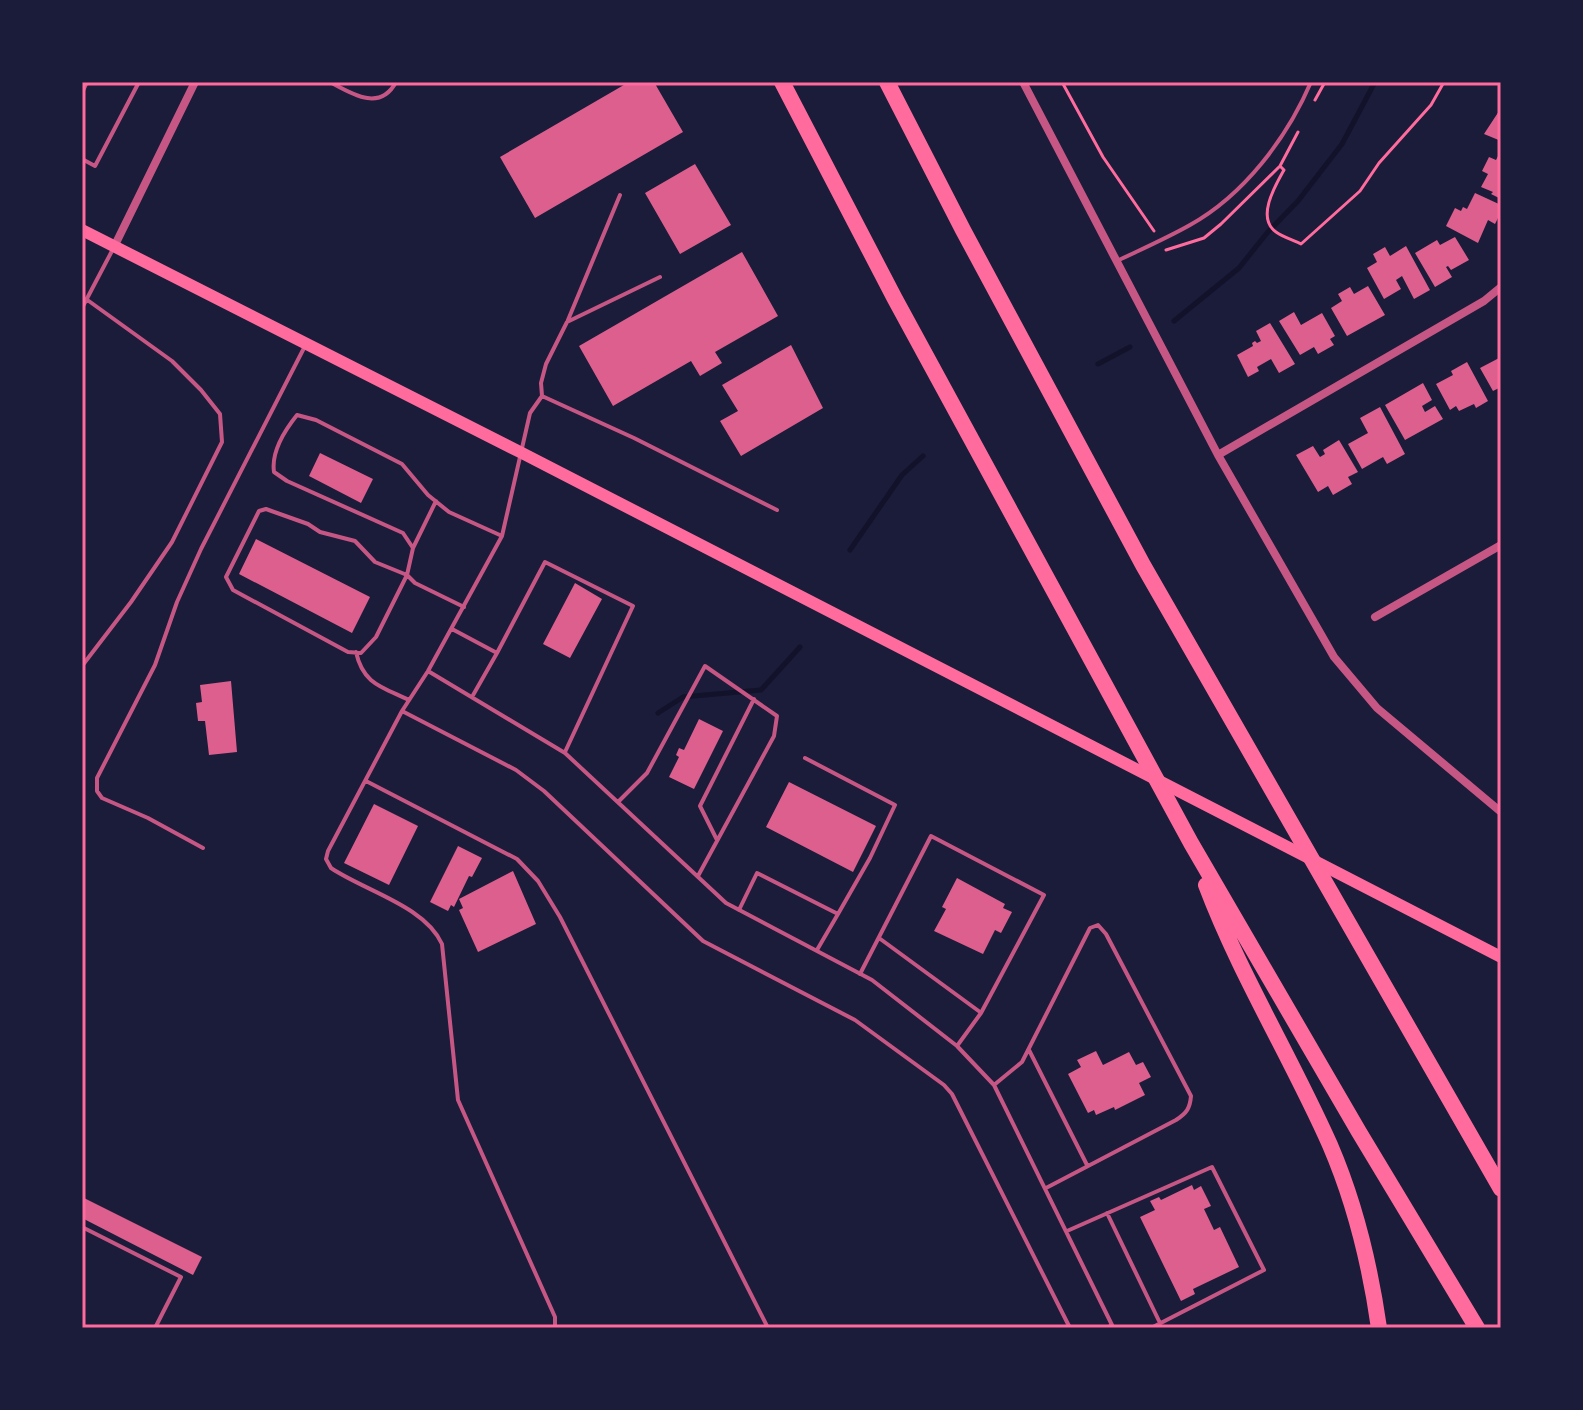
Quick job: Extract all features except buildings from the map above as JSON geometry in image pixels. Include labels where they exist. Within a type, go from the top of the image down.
[{"type":"highway","points":[[782,82],[910,326],[1191,843],[1477,1328]]},
{"type":"highway","points":[[887,82],[1143,565],[1501,1189]]},
{"type":"highway","points":[[1191,843],[1222,925],[1330,1145],[1349,1194],[1363,1243],[1379,1328]]},
{"type":"main road","points":[[82,230],[1501,957]]},
{"type":"street","points":[[114,247],[195,82]]},
{"type":"street","points":[[1023,82],[1119,260],[1218,455],[1334,657],[1377,708],[1501,812]]},
{"type":"street","points":[[1218,455],[1484,301],[1501,287]]},
{"type":"street","points":[[1375,617],[1501,545]]},
{"type":"lane","points":[[82,93],[87,82]]},
{"type":"lane","points":[[82,159],[95,166],[139,82]]},
{"type":"lane","points":[[330,82],[361,99],[382,97],[392,91],[396,82]]},
{"type":"lane","points":[[1119,260],[1192,224],[1220,205],[1273,148],[1294,118],[1311,82]]},
{"type":"lane","points":[[555,1328],[555,1317],[458,1100],[442,944],[436,930],[422,917],[343,876],[331,868],[326,859],[402,711],[452,629],[502,536],[530,413],[542,396],[541,383],[546,364],[620,195]]},
{"type":"lane","points":[[82,308],[114,247]]},
{"type":"lane","points":[[567,322],[660,277]]},
{"type":"lane","points":[[82,666],[172,542],[222,442],[220,414],[201,390],[172,361],[86,299]]},
{"type":"lane","points":[[203,848],[148,818],[102,798],[97,791],[97,778],[155,665],[177,602],[201,549],[306,344]]},
{"type":"lane","points":[[542,396],[777,510]]},
{"type":"lane","points":[[413,548],[403,533],[287,481],[274,472],[272,460],[297,415],[402,464],[449,512],[502,536]]},
{"type":"lane","points":[[436,501],[413,548],[407,575],[376,637],[361,653],[348,652],[233,590],[226,577],[259,511],[266,509],[308,524],[320,532],[355,541],[375,562],[407,575],[415,583],[464,607]]},
{"type":"lane","points":[[472,697],[545,562],[633,606],[565,753]]},
{"type":"lane","points":[[452,629],[497,653]]},
{"type":"lane","points":[[356,652],[360,670],[373,683],[409,700]]},
{"type":"lane","points":[[618,802],[647,773],[705,666],[777,716],[774,736],[698,877]]},
{"type":"lane","points":[[428,671],[565,753],[726,903],[872,980],[957,1046],[994,1085],[1111,1327]]},
{"type":"lane","points":[[718,840],[700,806],[754,699]]},
{"type":"lane","points":[[402,711],[516,770],[544,791],[703,941],[855,1020],[944,1085],[952,1094],[1070,1328]]},
{"type":"lane","points":[[805,758],[895,805],[870,858],[817,950]]},
{"type":"lane","points":[[366,781],[517,859],[538,881],[560,917],[768,1328]]},
{"type":"lane","points":[[860,974],[931,836],[1044,895],[981,1013],[957,1046]]},
{"type":"lane","points":[[739,910],[757,873],[838,914]]},
{"type":"lane","points":[[994,1085],[1022,1062],[1090,928],[1098,925],[1106,934],[1191,1096],[1190,1105],[1186,1114],[1176,1120],[1046,1188]]},
{"type":"lane","points":[[879,938],[981,1013]]},
{"type":"lane","points":[[1029,1050],[1088,1166]]},
{"type":"lane","points":[[1067,1231],[1212,1167],[1264,1270],[1151,1328]]},
{"type":"lane","points":[[1107,1213],[1160,1323]]},
{"type":"lane","points":[[82,1227],[181,1277],[155,1328]]},
{"type":"path","points":[[1062,82],[1103,157],[1154,231]]},
{"type":"path","points":[[1280,166],[1284,170],[1270,196],[1269,223],[1275,232],[1301,244],[1360,191],[1379,163],[1431,105],[1444,82]]},
{"type":"waterway","points":[[1174,321],[1239,268],[1298,201],[1342,144],[1375,82]]},
{"type":"waterway","points":[[1098,364],[1130,347]]},
{"type":"waterway","points":[[850,550],[902,475],[923,456]]},
{"type":"waterway","points":[[658,713],[683,697],[761,690],[800,647]]}]
